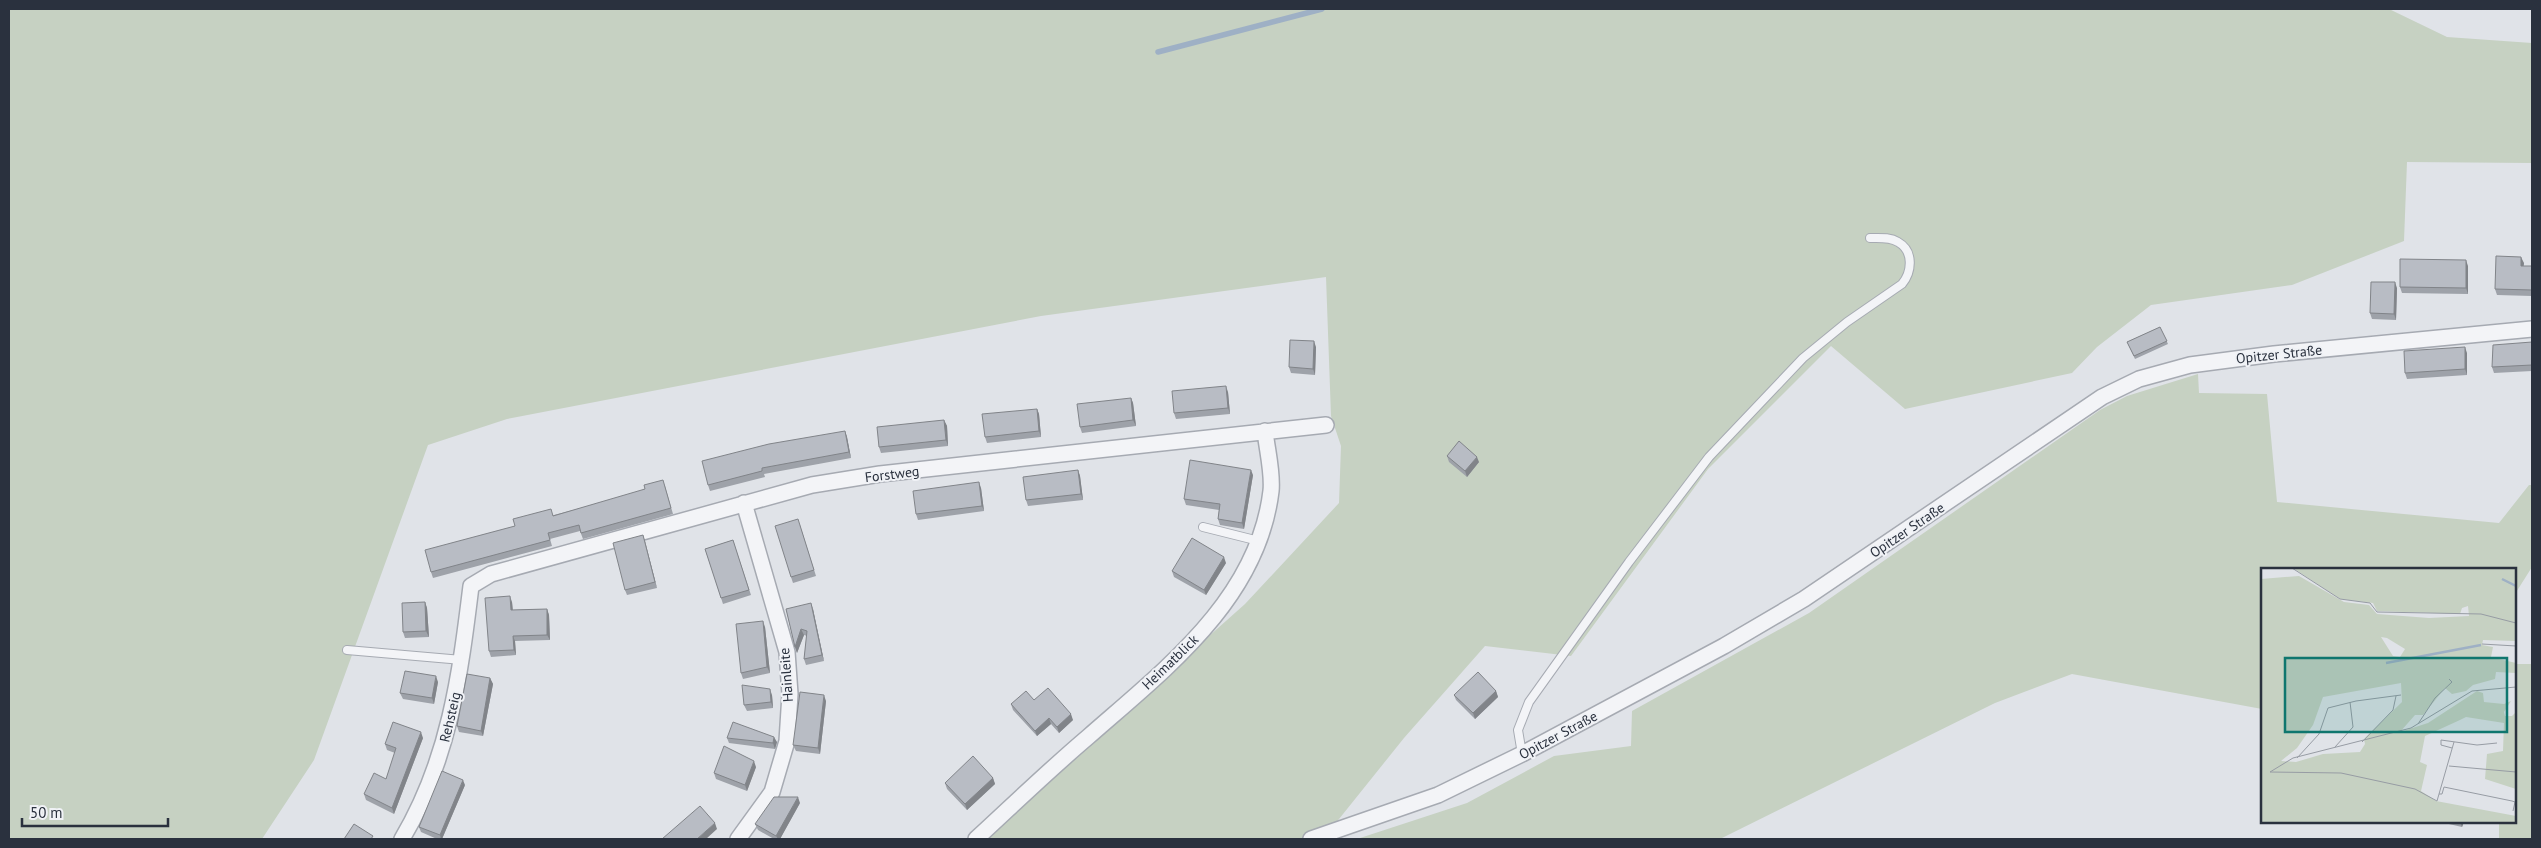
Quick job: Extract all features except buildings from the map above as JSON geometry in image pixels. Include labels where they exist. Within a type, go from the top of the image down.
[{"type":"street","name":"Opitzer Straße","points":[[1311,839],[1438,795],[1522,754],[1716,650],[1804,599],[2102,397],[2139,379],[2190,365],[2265,355],[2532,329]]},
{"type":"street","name":"Forstweg","points":[[471,586],[491,574],[812,485],[880,474],[1265,431],[1326,426]]},
{"type":"street","name":"Heimatblick","points":[[976,839],[1052,768],[1179,657],[1231,598],[1259,541],[1271,490],[1265,431]]},
{"type":"street","name":"Hainleite","points":[[738,839],[772,792],[787,741],[790,694],[787,652],[744,503]]},
{"type":"street","name":"Rehsteig","points":[[402,839],[438,765],[449,728],[462,660],[471,586]]},
{"type":"lane","points":[[1522,754],[1518,730],[1529,702],[1629,562],[1710,457],[1803,358],[1847,322],[1902,284],[1908,276],[1910,262],[1906,249],[1900,242],[1888,238],[1870,238]]},
{"type":"lane","points":[[1203,527],[1259,541]]},
{"type":"lane","points":[[347,650],[462,660]]},
{"type":"green space","points":[[9,9],[2389,9],[2447,37],[2532,43],[2532,163],[2407,162],[2404,241],[2292,285],[2151,305],[2097,347],[2072,373],[1905,409],[1831,346],[1708,469],[1571,656],[1485,646],[1404,738],[1323,839],[986,839],[1052,776],[1245,604],[1339,503],[1341,446],[1331,416],[1326,277],[1041,316],[507,419],[428,445],[314,760],[262,839],[9,839]]},
{"type":"green space","points":[[2198,374],[2199,393],[2267,394],[2277,502],[2499,523],[2529,485],[2532,485],[2532,567],[2516,592],[2516,568],[2261,568],[2261,709],[2072,674],[1995,703],[1720,839],[1357,839],[1467,803],[1554,756],[1631,746],[1632,711],[1809,613],[2100,410],[2127,396]]},
{"type":"green space","points":[[2516,664],[2532,664],[2532,839],[2499,839],[2499,823],[2516,823]]},
{"type":"waterway","points":[[1158,52],[1322,9]]}]
